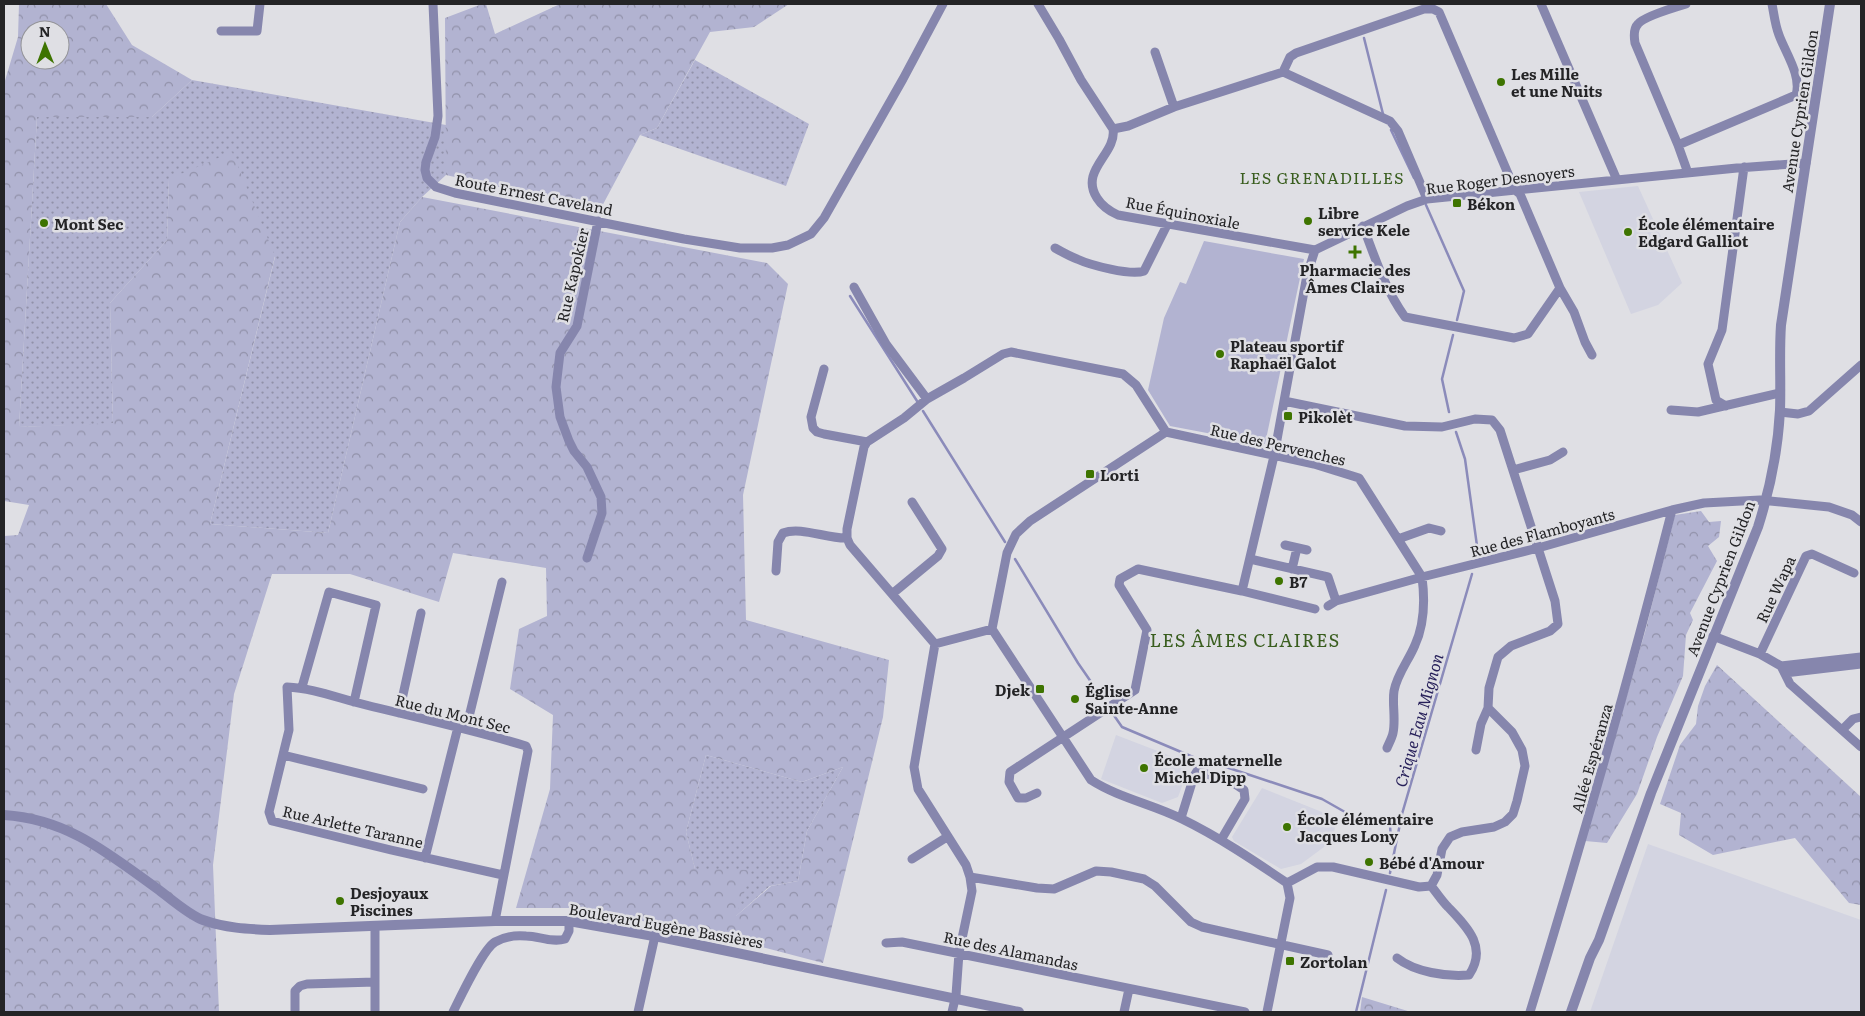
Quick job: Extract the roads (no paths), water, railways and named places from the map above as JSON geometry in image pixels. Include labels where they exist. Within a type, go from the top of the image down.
[{"type":"street","points":[[221,32],[257,32],[260,4]]},
{"type":"street","name":"Route Ernest Caveland","points":[[433,4],[438,116],[436,137],[425,166],[430,182],[444,190],[456,193],[684,239],[740,248],[772,248],[788,245],[811,234],[824,218],[904,79],[943,4]]},
{"type":"street","points":[[1038,4],[1060,39],[1081,80],[1113,129],[1128,126],[1174,107],[1283,72],[1390,121],[1398,131],[1427,200]]},
{"type":"street","points":[[1541,4],[1617,180]]},
{"type":"street","points":[[1686,4],[1637,24],[1634,34],[1635,43],[1688,173]]},
{"type":"street","points":[[1678,146],[1796,95],[1798,88],[1796,77],[1778,33],[1772,4]]},
{"type":"street","name":"Avenue Cyprien Gildon","points":[[1571,1012],[1590,958],[1599,940],[1651,793],[1758,527],[1766,501],[1776,450],[1780,412],[1779,353],[1781,325],[1830,4]]},
{"type":"street","points":[[1283,72],[1290,57],[1296,53],[1424,9],[1436,10],[1440,15],[1516,190],[1520,194],[1560,288],[1574,312],[1592,355]]},
{"type":"street","points":[[1155,52],[1174,107]]},
{"type":"street","name":"Rue Équinoxiale","points":[[1113,129],[1112,141],[1094,172],[1092,182],[1094,194],[1110,212],[1315,250]]},
{"type":"street","name":"Rue Roger Desnoyers","points":[[1315,250],[1407,206],[1427,200],[1744,167],[1806,164]]},
{"type":"street","points":[[1726,406],[1716,400],[1708,364],[1722,330],[1744,167]]},
{"type":"street","name":"Rue Kapokier","points":[[587,558],[602,513],[601,497],[587,467],[574,451],[569,441],[560,417],[556,387],[560,353],[577,326],[598,221]]},
{"type":"street","points":[[1055,248],[1077,260],[1137,274],[1144,271],[1168,224]]},
{"type":"street","points":[[1363,226],[1394,301],[1405,317],[1514,338],[1528,334],[1560,288]]},
{"type":"street","points":[[1242,591],[1274,456],[1307,275],[1315,250]]},
{"type":"street","points":[[854,287],[886,344],[927,399]]},
{"type":"street","points":[[936,644],[850,544],[847,538],[847,529],[860,465],[867,442],[904,418],[927,399],[1003,354],[1011,352],[1123,374],[1136,385],[1166,432],[1030,521],[1016,534],[1007,553],[992,629],[1091,780],[1103,788],[1181,818],[1220,840],[1286,883],[1290,898],[1267,1012]]},
{"type":"street","points":[[1780,412],[1798,414],[1809,411],[1861,365]]},
{"type":"street","points":[[824,369],[811,417],[813,428],[817,432],[824,434],[867,442]]},
{"type":"street","points":[[1671,410],[1698,412],[1780,393]]},
{"type":"street","points":[[1284,401],[1405,426],[1442,427],[1475,419],[1492,420],[1500,430],[1555,600],[1558,624],[1550,631],[1510,646],[1498,658],[1489,688],[1488,708],[1481,724],[1476,750]]},
{"type":"street","name":"Rue des Pervenches","points":[[1166,432],[1314,464],[1359,478],[1422,577],[1424,596],[1423,621],[1415,645],[1397,680],[1393,701],[1393,733],[1387,748]]},
{"type":"street","points":[[1513,470],[1550,460],[1563,452]]},
{"type":"street","name":"Rue des Flamboyants","points":[[1292,569],[1328,578],[1332,604],[1422,577],[1704,503],[1728,500],[1766,501],[1829,507],[1852,515],[1861,522]]},
{"type":"street","points":[[892,594],[938,556],[942,549],[912,502]]},
{"type":"street","name":"Allée Espéranza","points":[[1530,1012],[1591,810],[1672,510]]},
{"type":"street","points":[[1398,539],[1429,528],[1441,531]]},
{"type":"street","points":[[776,571],[778,542],[783,533],[798,531],[836,538],[847,538]]},
{"type":"street","points":[[1285,545],[1307,550]]},
{"type":"street","points":[[1250,559],[1292,569],[1297,548]]},
{"type":"street","name":"Rue Wapa","points":[[1760,654],[1806,556],[1812,554],[1854,573]]},
{"type":"street","points":[[1037,793],[1026,798],[1018,798],[1009,782],[1010,772],[1133,693],[1136,688],[1147,630],[1119,585],[1120,579],[1138,569],[1315,609]]},
{"type":"street","points":[[425,858],[502,582]]},
{"type":"street","points":[[302,688],[329,592],[376,605],[354,702]]},
{"type":"street","points":[[399,713],[421,613]]},
{"type":"street","points":[[936,644],[992,629]]},
{"type":"street","points":[[1713,636],[1760,654],[1783,670],[1790,684],[1861,747]]},
{"type":"street","points":[[936,644],[914,767],[918,789],[966,865],[970,876],[972,890],[959,953],[956,999],[952,1012]]},
{"type":"street","points":[[1783,670],[1831,664],[1861,657]]},
{"type":"street","points":[[1831,664],[1861,664]]},
{"type":"street","name":"Rue du Mont Sec","points":[[287,687],[302,688],[526,746],[528,751],[495,921]]},
{"type":"street","name":"Rue Arlette Taranne","points":[[287,687],[289,730],[269,812],[272,821],[425,858],[503,874]]},
{"type":"street","points":[[1431,886],[1436,875],[1442,849],[1450,838],[1462,832],[1494,827],[1505,822],[1513,814],[1518,801],[1525,766],[1522,750],[1512,732],[1488,708]]},
{"type":"street","points":[[1842,730],[1853,719],[1861,717]]},
{"type":"street","points":[[284,755],[423,789]]},
{"type":"street","points":[[1181,818],[1197,771],[1232,782],[1244,790],[1245,799],[1220,840]]},
{"type":"street","name":"Boulevard Eugène Bassières","points":[[4,815],[21,816],[60,827],[96,844],[201,919],[237,929],[254,930],[495,921],[569,921],[655,936],[1019,1012]]},
{"type":"street","points":[[912,859],[947,837]]},
{"type":"street","points":[[1286,883],[1317,867],[1333,867],[1419,887],[1431,886]]},
{"type":"street","points":[[970,876],[1037,888],[1054,889],[1096,871],[1111,872],[1144,880],[1154,886],[1191,922],[1202,927],[1328,955]]},
{"type":"street","points":[[1397,958],[1407,966],[1455,976],[1469,975],[1474,968],[1476,958],[1474,939],[1467,927],[1443,902],[1431,886]]},
{"type":"street","points":[[453,1012],[469,979],[494,942],[509,937],[526,936],[558,941],[565,939],[569,931],[569,921]]},
{"type":"street","points":[[375,926],[375,1012]]},
{"type":"street","points":[[638,1012],[655,936]]},
{"type":"street","name":"Avenue Cyprien Gildon","points":[[1578,1012],[1596,957],[1599,940]]},
{"type":"street","name":"Rue des Alamandas","points":[[886,944],[902,942],[1244,1012]]},
{"type":"street","points":[[295,1012],[295,991],[300,986],[307,984],[375,982]]},
{"type":"street","points":[[1124,1012],[1129,989]]},
{"type":"waterway","name":"Crique Eau Mignon","points":[[1364,38],[1383,114]]},
{"type":"waterway","name":"Crique Eau Mignon","points":[[1391,130],[1414,178]]},
{"type":"waterway","name":"Crique Eau Mignon","points":[[1426,205],[1464,291],[1457,320]]},
{"type":"waterway","points":[[850,296],[917,401]]},
{"type":"waterway","name":"Crique Eau Mignon","points":[[1449,412],[1442,379],[1453,335]]},
{"type":"waterway","points":[[923,411],[1005,542]]},
{"type":"waterway","name":"Crique Eau Mignon","points":[[1456,432],[1465,459],[1478,553]]},
{"type":"waterway","points":[[1015,559],[1078,663],[1107,705]]},
{"type":"waterway","name":"Crique Eau Mignon","points":[[1390,873],[1402,814],[1472,574]]},
{"type":"waterway","points":[[1113,714],[1122,727],[1193,757]]},
{"type":"waterway","points":[[1211,762],[1322,799],[1352,816],[1390,826],[1391,838],[1395,845]]},
{"type":"waterway","name":"Crique Eau Mignon","points":[[1356,1012],[1386,890]]},
{"type":"place","name":"Les Mille et une Nuits","points":[[1501,82]]},
{"type":"place","name":"Békon","points":[[1457,203]]},
{"type":"place","name":"Libre service Kele","points":[[1308,221]]},
{"type":"place","name":"Mont Sec","points":[[44,223]]},
{"type":"place","name":"École élémentaire Edgard Galliot","points":[[1628,232]]},
{"type":"place","name":"Pharmacie des Âmes Claires","points":[[1355,252]]},
{"type":"place","name":"Plateau sportif Raphaël Galot","points":[[1220,354]]},
{"type":"place","name":"Pikolèt","points":[[1288,416]]},
{"type":"place","name":"Lorti","points":[[1090,474]]},
{"type":"place","name":"B7","points":[[1279,581]]},
{"type":"place","name":"Djek","points":[[1040,689]]},
{"type":"place","name":"Église Sainte-Anne","points":[[1075,699]]},
{"type":"place","name":"École maternelle Michel Dipp","points":[[1144,768]]},
{"type":"place","name":"École élémentaire Jacques Lony","points":[[1287,827]]},
{"type":"place","name":"Bébé d'Amour","points":[[1369,862]]},
{"type":"place","name":"Desjoyaux Piscines","points":[[340,901]]},
{"type":"place","name":"Zortolan","points":[[1290,961]]},
{"type":"district","name":"LES GRENADILLES","points":[[1322,177]]},
{"type":"district","name":"LES ÂMES CLAIRES","points":[[1245,639]]}]
